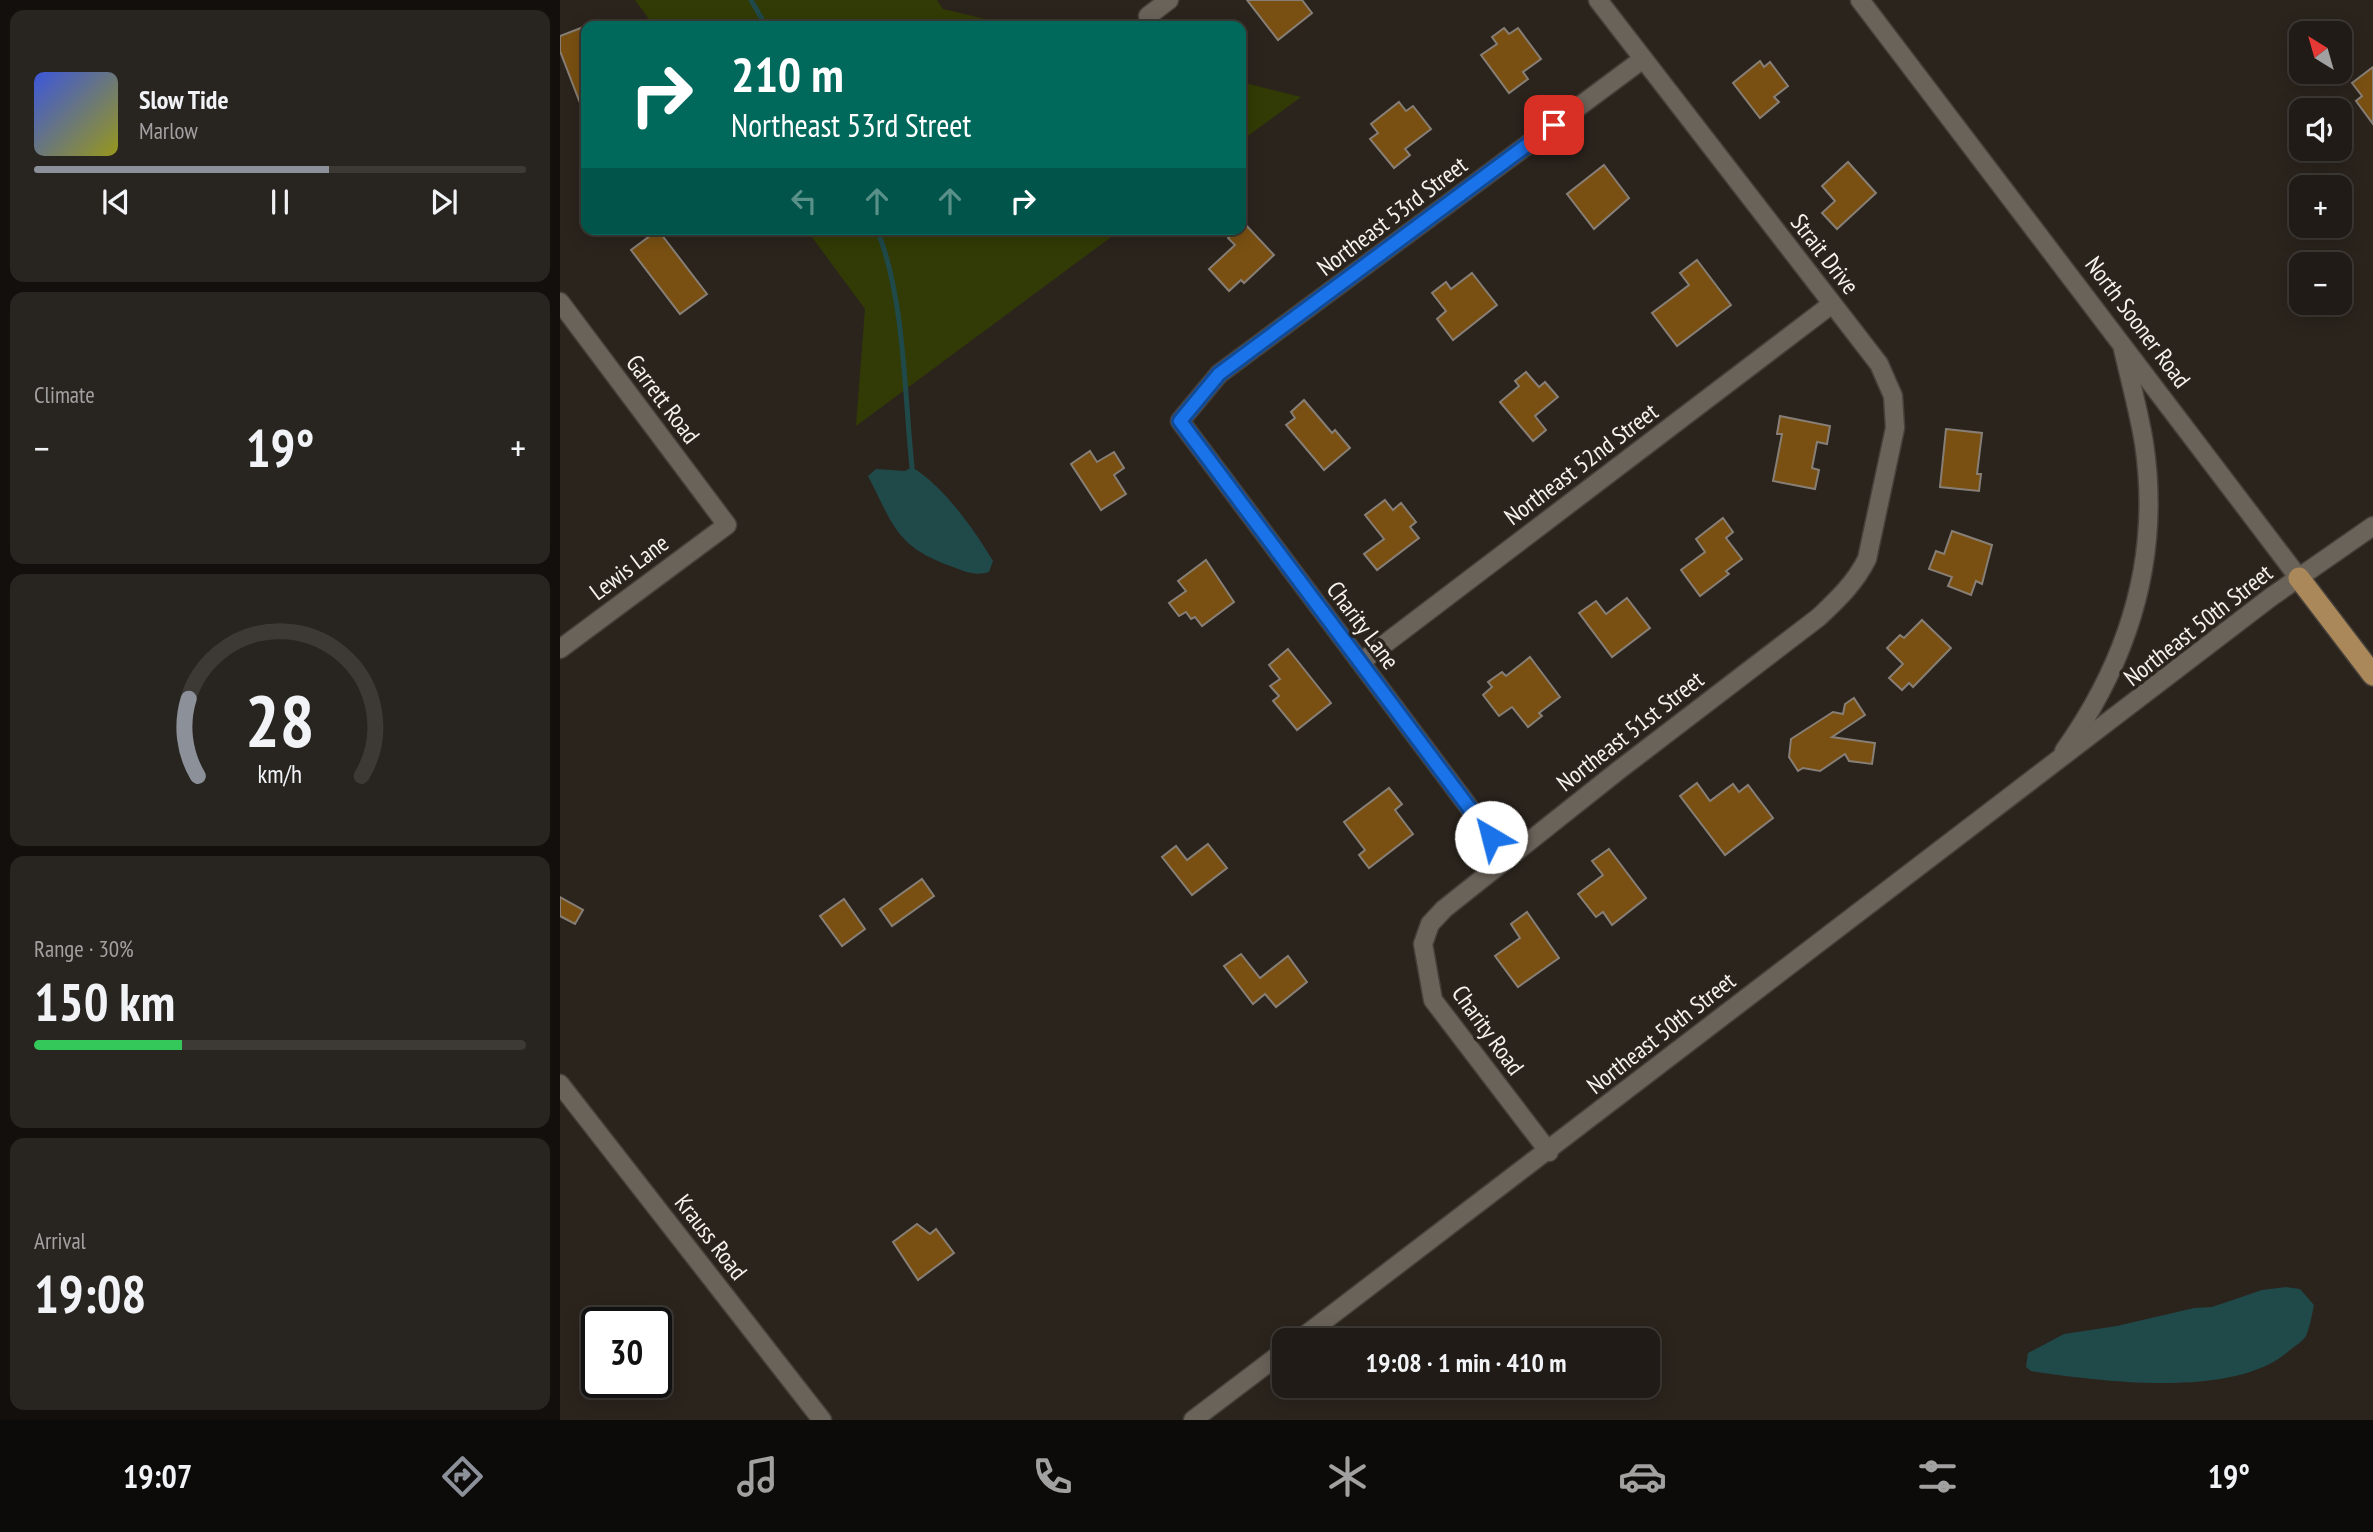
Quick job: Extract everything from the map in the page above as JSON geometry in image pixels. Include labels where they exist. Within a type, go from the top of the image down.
[{"type":"main road","name":"North Sooner Road","points":[[2299,578],[2373,675]]},
{"type":"street","points":[[1148,16],[1169,0]]},
{"type":"street","name":"Strait Drive","points":[[1598,0],[1879,364],[1893,396],[1893,447],[1872,540],[1859,576]]},
{"type":"street","name":"North Sooner Road","points":[[1860,0],[2299,578]]},
{"type":"street","name":"Northeast 53rd Street","points":[[1180,421],[1219,374],[1643,59]]},
{"type":"street","name":"Garrett Road","points":[[560,302],[727,525]]},
{"type":"street","name":"Northeast 52nd Street","points":[[1360,662],[1832,304]]},
{"type":"street","name":"Northeast 50th Street","points":[[2054,765],[2086,720],[2108,680],[2127,638],[2142,587],[2148,543],[2147,476],[2141,428],[2121,342]]},
{"type":"street","name":"Charity Lane","points":[[1180,421],[1507,858]]},
{"type":"street","name":"Lewis Lane","points":[[560,649],[727,525]]},
{"type":"street","name":"Northeast 50th Street","points":[[1314,1328],[1549,1152],[1827,935],[2299,578],[2373,526]]},
{"type":"street","name":"Northeast 51st Street","points":[[1430,924],[1444,909],[1507,858],[1819,617],[1859,576]]},
{"type":"street","name":"Charity Road","points":[[1430,924],[1423,944],[1433,1000],[1549,1152]]},
{"type":"street","name":"Krauss Road","points":[[560,1084],[822,1420]]},
{"type":"street","points":[[1193,1420],[1272,1360]]},
{"type":"green space","points":[[635,0],[937,0],[943,9],[994,21],[650,21]]},
{"type":"green space","points":[[1246,83],[1301,97],[1246,137]]},
{"type":"green space","points":[[810,235],[1114,235],[856,426],[865,309]]},
{"type":"water","points":[[912,467],[947,497],[967,522],[993,561],[989,572],[971,573],[934,559],[908,543],[899,533],[868,476],[876,469],[905,471]]},
{"type":"water","points":[[2286,1287],[2300,1289],[2314,1305],[2306,1336],[2266,1366],[2236,1376],[2203,1381],[2129,1382],[2031,1371],[2026,1367],[2028,1353],[2064,1334],[2117,1326],[2194,1308],[2212,1307],[2262,1290]]},
{"type":"building","points":[[1247,0],[1302,0],[1312,13],[1278,40]]},
{"type":"building","points":[[581,28],[581,106],[560,51],[560,36]]},
{"type":"building","points":[[1504,28],[1509,34],[1518,28],[1541,59],[1523,72],[1528,79],[1509,93],[1481,55],[1497,44],[1492,37]]},
{"type":"building","points":[[1760,61],[1764,67],[1770,62],[1788,86],[1774,97],[1779,102],[1760,118],[1733,83]]},
{"type":"building","points":[[2373,67],[2373,124],[2356,101],[2362,96],[2352,83]]},
{"type":"building","points":[[1399,102],[1406,111],[1413,106],[1431,129],[1405,149],[1410,155],[1394,168],[1370,139],[1378,133],[1371,124]]},
{"type":"building","points":[[1848,162],[1876,193],[1837,229],[1822,213],[1835,201],[1822,186]]},
{"type":"building","points":[[1604,165],[1629,198],[1594,229],[1567,194]]},
{"type":"building","points":[[1246,225],[1274,255],[1244,283],[1241,280],[1229,291],[1209,269],[1235,245],[1228,238],[1231,235],[1246,235]]},
{"type":"building","points":[[651,235],[662,235],[707,294],[680,314],[631,250]]},
{"type":"building","points":[[1697,260],[1731,305],[1677,346],[1652,313],[1689,285],[1680,273]]},
{"type":"building","points":[[1472,273],[1497,305],[1453,340],[1437,319],[1446,311],[1432,293],[1446,282],[1451,289]]},
{"type":"building","points":[[1526,372],[1539,387],[1545,382],[1558,397],[1535,416],[1546,430],[1533,441],[1500,402],[1519,386],[1515,381]]},
{"type":"building","points":[[1304,400],[1332,433],[1335,430],[1350,448],[1324,470],[1286,425],[1295,418],[1291,412]]},
{"type":"building","points":[[1780,416],[1830,426],[1827,444],[1817,442],[1812,468],[1819,470],[1815,489],[1773,481],[1782,434],[1777,434]]},
{"type":"building","points":[[1946,429],[1982,433],[1977,474],[1981,474],[1979,491],[1940,487]]},
{"type":"building","points":[[1090,451],[1097,462],[1114,452],[1124,468],[1114,475],[1126,494],[1101,510],[1071,464]]},
{"type":"building","points":[[1385,500],[1393,510],[1401,503],[1416,522],[1410,527],[1419,538],[1377,570],[1364,554],[1384,539],[1365,515]]},
{"type":"building","points":[[1723,518],[1733,532],[1726,538],[1742,559],[1726,571],[1729,574],[1700,596],[1681,570],[1705,552],[1696,539]]},
{"type":"building","points":[[1952,531],[1992,545],[1982,584],[1976,581],[1971,595],[1948,586],[1952,577],[1929,569],[1936,551],[1944,554]]},
{"type":"building","points":[[1206,560],[1234,602],[1202,626],[1195,617],[1191,619],[1186,612],[1179,616],[1169,603],[1186,591],[1178,581]]},
{"type":"building","points":[[1627,598],[1650,628],[1612,657],[1579,613],[1596,601],[1606,614]]},
{"type":"building","points":[[1922,620],[1951,648],[1913,687],[1909,683],[1902,690],[1889,678],[1903,664],[1887,648],[1900,635],[1904,638]]},
{"type":"building","points":[[1288,649],[1331,703],[1297,730],[1273,701],[1279,696],[1270,686],[1280,679],[1269,665]]},
{"type":"building","points":[[1530,657],[1560,697],[1539,713],[1542,716],[1528,727],[1512,707],[1499,716],[1483,695],[1492,687],[1488,682],[1502,672],[1506,676]]},
{"type":"building","points":[[1854,698],[1865,715],[1832,737],[1875,743],[1872,764],[1849,761],[1845,754],[1820,771],[1803,768],[1798,771],[1789,757],[1791,739],[1833,712],[1843,714],[1845,704]]},
{"type":"building","points":[[1697,783],[1710,801],[1733,784],[1739,792],[1748,785],[1773,818],[1725,855],[1680,796]]},
{"type":"building","points":[[1389,788],[1402,804],[1395,810],[1413,834],[1369,868],[1359,855],[1365,850],[1344,822]]},
{"type":"building","points":[[1208,844],[1227,868],[1192,895],[1162,857],[1176,846],[1187,860]]},
{"type":"building","points":[[1609,849],[1646,898],[1612,925],[1603,912],[1596,917],[1578,894],[1603,875],[1592,861]]},
{"type":"building","points":[[922,879],[934,896],[892,926],[880,909]]},
{"type":"building","points":[[560,897],[583,910],[575,924],[560,916]]},
{"type":"building","points":[[844,899],[865,929],[842,946],[820,916]]},
{"type":"building","points":[[1527,912],[1559,958],[1518,987],[1495,956],[1520,938],[1511,924]]},
{"type":"building","points":[[1241,954],[1260,978],[1288,956],[1307,982],[1276,1007],[1265,994],[1253,1004],[1224,966]]},
{"type":"building","points":[[917,1224],[930,1234],[936,1229],[954,1253],[918,1280],[893,1242]]},
{"type":"waterway","points":[[751,0],[763,21]]},
{"type":"waterway","points":[[879,235],[898,315],[912,467]]},
{"type":"route","points":[[1491,837],[1199,450],[1180,421],[1219,374],[1554,125]]}]
